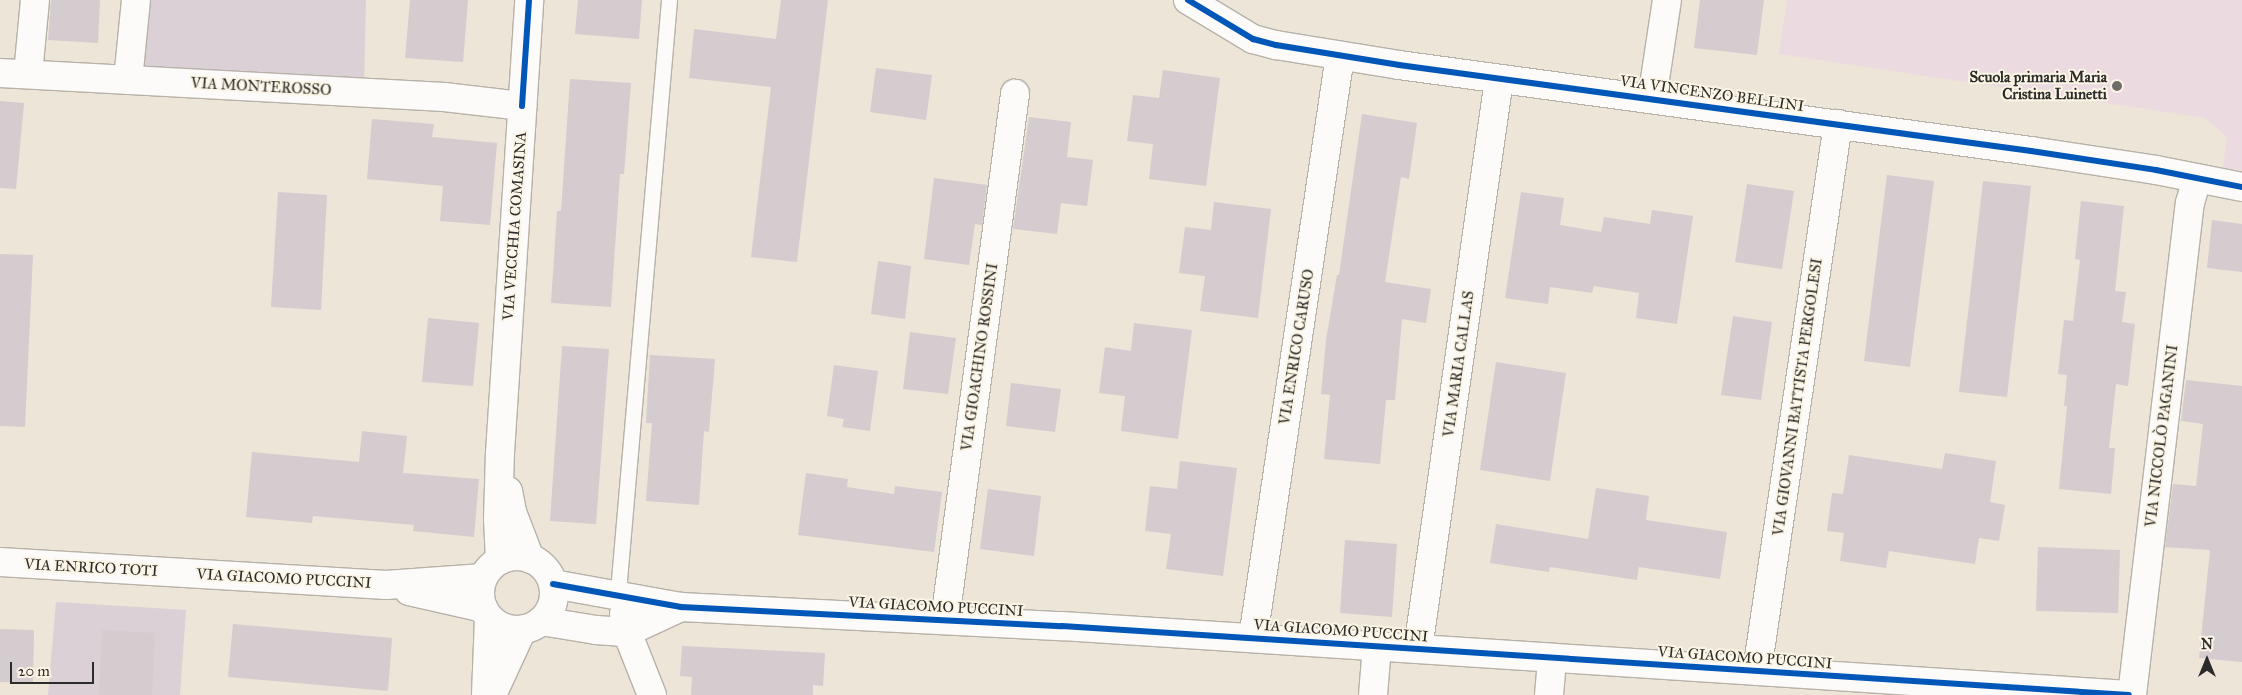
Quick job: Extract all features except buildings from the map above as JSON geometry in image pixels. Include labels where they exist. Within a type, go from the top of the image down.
[{"type":"street","points":[[28,74],[35,0]]},
{"type":"street","points":[[128,80],[136,0]]},
{"type":"street","name":"VIA VECCHIA COMASINA","points":[[492,569],[498,518],[500,452],[529,0]]},
{"type":"street","name":"VIA VINCENZO BELLINI","points":[[1188,0],[1253,39],[1276,45],[1499,79],[1838,124],[2108,163],[2242,187]]},
{"type":"street","points":[[1652,99],[1667,0]]},
{"type":"street","name":"VIA ENRICO CARUSO","points":[[1253,638],[1340,56]]},
{"type":"street","name":"VIA MONTEROSSO","points":[[0,73],[444,97],[522,106]]},
{"type":"street","name":"VIA MARIA CALLAS","points":[[1418,649],[1499,79]]},
{"type":"street","name":"VIA GIOACHINO ROSSINI","points":[[945,620],[1015,94]]},
{"type":"street","name":"VIA GIOVANNI BATTISTA PERGOLESI","points":[[1757,671],[1838,124]]},
{"type":"street","name":"VIA NICCOLÒ PAGANINI","points":[[2132,695],[2190,203],[2197,179]]},
{"type":"street","name":"VIA VECCHIA COMASINA","points":[[500,452],[512,512],[530,558]]},
{"type":"street","points":[[492,695],[531,625],[551,608],[554,596],[553,584],[540,564],[530,558],[510,557],[492,569],[480,598],[486,613],[498,626],[510,630],[531,625]]},
{"type":"street","name":"VIA ENRICO TOTI","points":[[0,562],[182,573]]},
{"type":"street","name":"VIA GIACOMO PUCCINI","points":[[182,573],[386,585],[492,569]]},
{"type":"street","name":"VIA GIACOMO PUCCINI","points":[[553,584],[681,607],[1253,638],[1757,671],[1841,686],[2128,695]]},
{"type":"street","name":"VIA GIACOMO PUCCINI","points":[[386,585],[486,613]]},
{"type":"street","points":[[620,597],[627,632],[652,695]]},
{"type":"street","name":"VIA GIACOMO PUCCINI","points":[[531,625],[627,632],[681,607]]},
{"type":"street","points":[[486,613],[486,695]]},
{"type":"street","points":[[1373,695],[1377,646]]},
{"type":"street","points":[[1549,695],[1552,658]]},
{"type":"lane","points":[[620,597],[619,580],[670,0]]},
{"type":"shaded area","points":[[144,0],[366,0],[364,81],[138,67]]},
{"type":"shaded area","name":"Scuola primaria Maria Cristina Luinetti","points":[[1787,0],[2242,0],[2242,170],[2223,167],[2227,137],[2205,118],[1779,54]]},
{"type":"shaded area","points":[[56,602],[186,610],[180,695],[48,695]]},
{"type":"cycle path","points":[[522,106],[529,0]]},
{"type":"cycle path","points":[[1188,0],[1253,39],[1276,45],[1399,65],[2031,151],[2156,170],[2242,187]]},
{"type":"cycle path","points":[[553,584],[681,607],[1062,626],[2129,695]]},
{"type":"place","name":"Scuola primaria Maria Cristina Luinetti","points":[[2117,86]]}]
